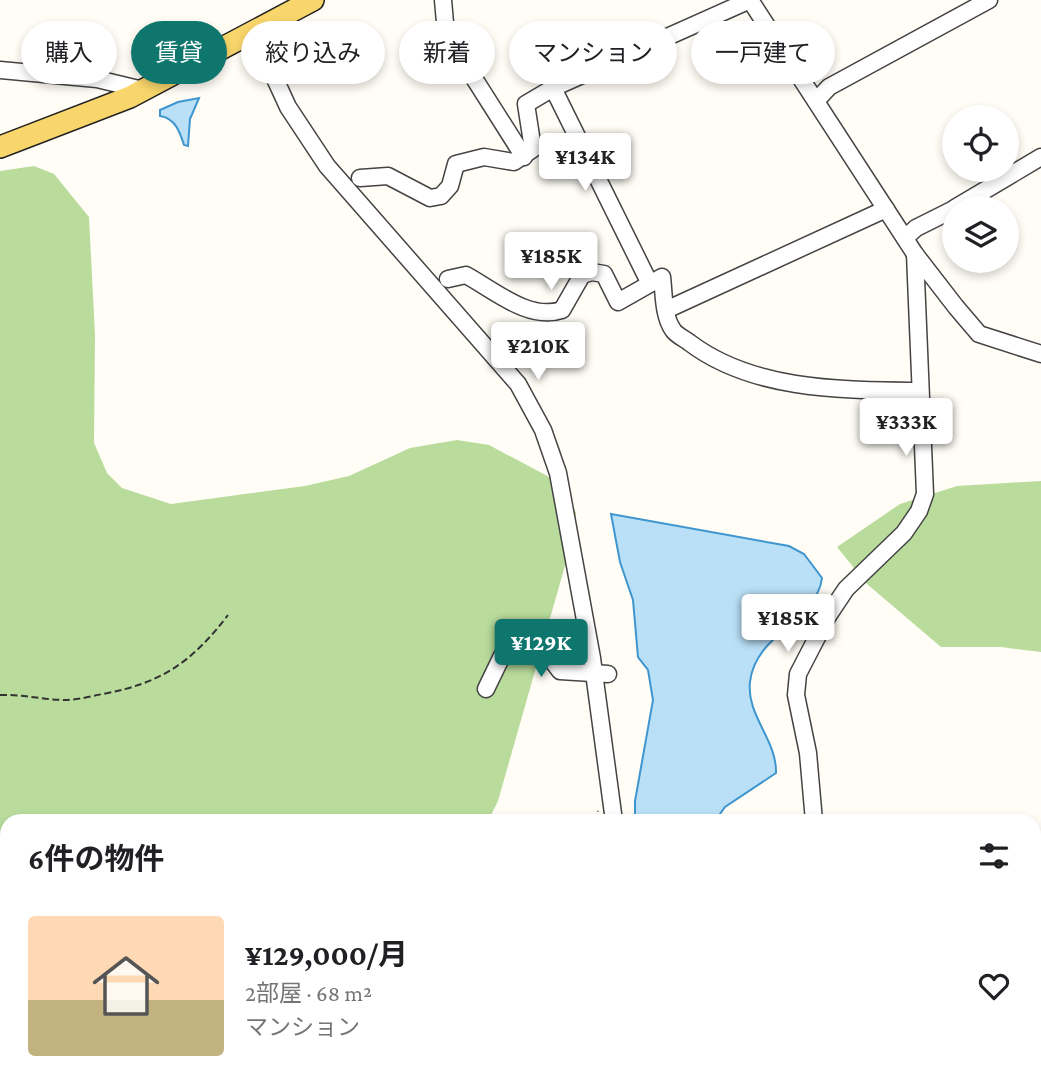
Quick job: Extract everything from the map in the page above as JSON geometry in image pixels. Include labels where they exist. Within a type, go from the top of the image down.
[{"type":"main road","points":[[275,21],[313,0]]},
{"type":"main road","points":[[0,147],[143,90],[241,40]]},
{"type":"street","points":[[443,0],[446,34],[524,157]]},
{"type":"street","points":[[360,178],[388,176],[430,198],[441,196],[450,186],[456,164],[484,157],[514,162],[533,149],[526,104],[553,88],[750,0],[915,254],[979,334],[1041,354]]},
{"type":"street","points":[[816,101],[829,87],[989,0]]},
{"type":"street","points":[[0,70],[97,79],[143,90]]},
{"type":"street","points":[[277,84],[288,107],[327,166],[518,384],[543,430],[558,473],[601,674],[613,814]]},
{"type":"street","points":[[553,88],[649,282]]},
{"type":"street","points":[[976,196],[1041,157]]},
{"type":"street","points":[[666,310],[719,288],[886,209]]},
{"type":"street","points":[[905,239],[916,228],[942,215]]},
{"type":"street","points":[[813,814],[808,753],[796,695],[798,674],[828,616],[846,589],[904,533],[919,511],[925,494],[915,254]]},
{"type":"street","points":[[448,279],[466,275],[529,311],[548,315],[562,310],[582,275],[592,272],[604,274],[618,302],[662,277],[666,310],[673,330],[705,354],[757,376],[835,390],[919,391]]},
{"type":"street","points":[[486,690],[502,656],[527,643],[541,646],[559,671],[601,674]]},
{"type":"path","points":[[0,695],[26,694],[65,700],[129,689],[161,677],[191,658],[228,615]]},
{"type":"green space","points":[[34,166],[54,174],[89,217],[95,335],[94,443],[107,473],[122,488],[171,504],[305,486],[349,476],[410,448],[457,440],[489,445],[551,478],[568,495],[576,513],[572,541],[498,801],[492,814],[0,814],[0,171]]},
{"type":"green space","points":[[1041,481],[1041,652],[1001,647],[941,647],[867,584],[837,547],[900,504],[957,486]]},
{"type":"water","points":[[199,98],[190,119],[188,146],[184,145],[176,126],[160,116],[160,110],[178,102]]},
{"type":"water","points":[[611,514],[789,546],[804,554],[822,578],[818,593],[809,605],[763,651],[754,665],[750,694],[772,750],[776,773],[725,807],[720,814],[635,814],[653,700],[648,670],[638,657],[633,600],[620,562]]}]
